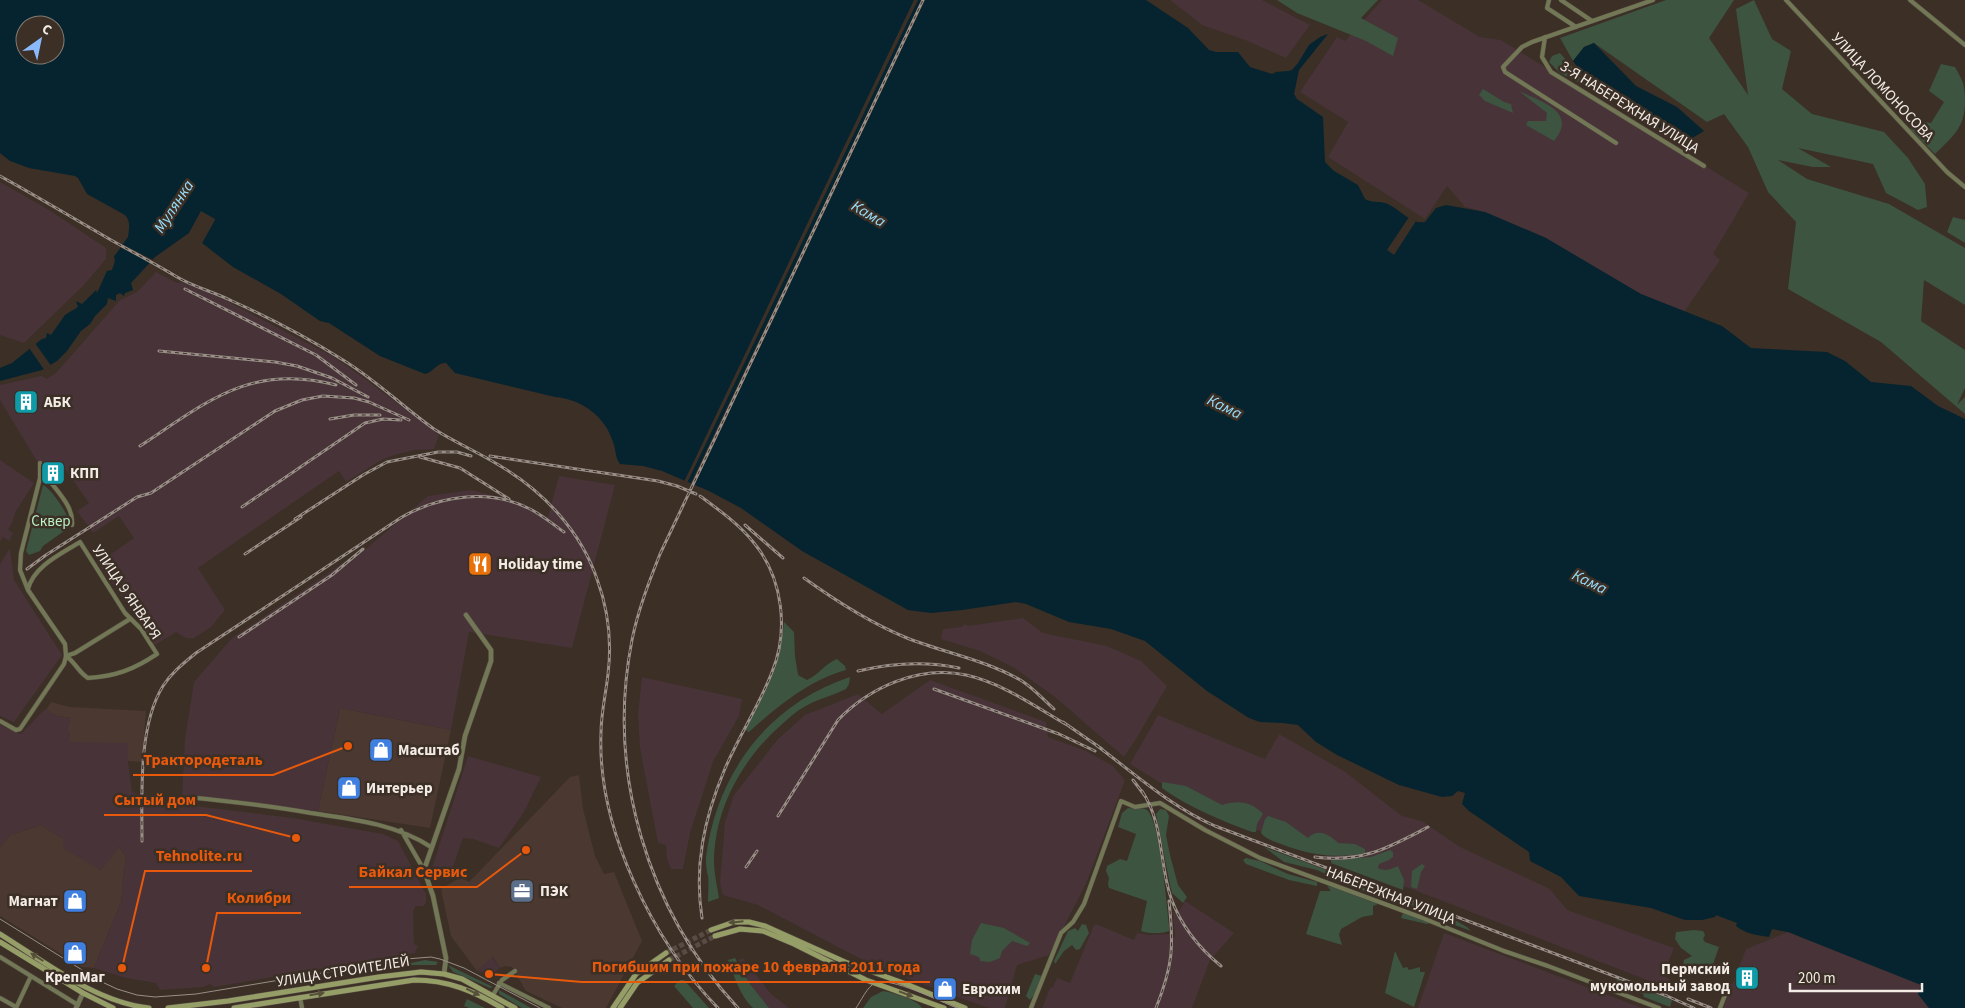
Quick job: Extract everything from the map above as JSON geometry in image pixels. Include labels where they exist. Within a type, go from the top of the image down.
[{"type":"main road","points":[[711,930],[734,922],[744,921],[764,926],[857,966],[965,1008]]},
{"type":"main road","points":[[715,936],[740,929],[763,931],[794,944],[866,980],[944,1008]]},
{"type":"main road","points":[[0,934],[84,986],[109,999],[148,1008]]},
{"type":"main road","points":[[0,942],[83,993],[113,1008]]},
{"type":"main road","points":[[613,1008],[636,974],[666,953]]},
{"type":"main road","points":[[620,1008],[637,982],[669,960]]},
{"type":"main road","name":"УЛИЦА СТРОИТЕЛЕЙ","points":[[168,1008],[238,1000],[408,973],[444,974],[468,981],[515,1008]]},
{"type":"main road","points":[[442,981],[444,974]]},
{"type":"main road","name":"УЛИЦА СТРОИТЕЛЕЙ","points":[[234,1008],[402,981],[428,980],[442,981],[474,992],[502,1008]]},
{"type":"main road","points":[[83,993],[84,986]]},
{"type":"street","points":[[1549,0],[1548,8],[1576,27]]},
{"type":"street","points":[[1561,0],[1592,21]]},
{"type":"street","points":[[1616,143],[1503,70],[1504,65],[1522,47],[1545,37],[1653,0]]},
{"type":"street","name":"УЛИЦА ЛОМОНОСОВА","points":[[1786,0],[1947,172],[1965,187]]},
{"type":"street","points":[[1910,0],[1965,45]]},
{"type":"street","name":"3-Я НАБЕРЕЖНАЯ УЛИЦА","points":[[1545,37],[1542,57],[1551,72],[1704,166]]},
{"type":"street","points":[[0,721],[16,730],[20,728],[26,722],[64,664],[66,656],[65,644],[28,590],[21,574],[20,559],[40,478],[40,463]]},
{"type":"street","points":[[40,478],[44,477],[49,480],[70,509],[72,525]]},
{"type":"street","name":"УЛИЦА 9 ЯНВАРЯ","points":[[28,590],[32,579],[40,569],[80,542],[130,619],[141,629],[156,654],[147,661],[115,675],[86,678],[75,662],[66,656]]},
{"type":"street","points":[[424,870],[458,769],[465,736],[491,660],[491,650],[466,615]]},
{"type":"street","points":[[66,656],[75,654],[130,619]]},
{"type":"street","points":[[186,797],[313,813],[401,830],[432,846]]},
{"type":"street","name":"НАБЕРЕЖНАЯ УЛИЦА","points":[[1031,1008],[1061,933],[1073,922],[1084,904],[1121,801],[1135,806],[1160,803],[1205,830],[1260,858],[1659,1008]]},
{"type":"street","points":[[401,830],[424,870],[433,896],[446,958],[444,974]]},
{"type":"street","points":[[0,957],[77,1007],[83,993]]},
{"type":"street","points":[[493,995],[499,984],[515,971]]},
{"type":"street","points":[[0,998],[16,1008],[31,976]]},
{"type":"street","points":[[499,984],[549,1008]]},
{"type":"street","points":[[1720,1008],[1729,985]]},
{"type":"street","points":[[300,997],[302,1008]]},
{"type":"shaded area","points":[[1170,0],[1262,0],[1310,25],[1286,58],[1245,40],[1202,25]]},
{"type":"shaded area","points":[[1382,0],[1418,0],[1480,37],[1501,40],[1749,193],[1713,254],[1720,260],[1684,312],[1641,294],[1613,279],[1546,238],[1485,212],[1465,207],[1447,186],[1425,219],[1328,157],[1348,122],[1300,92],[1337,37],[1345,41]]},
{"type":"shaded area","points":[[0,182],[49,210],[106,248],[106,259],[83,286],[24,343],[0,335]]},
{"type":"shaded area","points":[[156,272],[177,283],[182,282],[223,299],[332,356],[439,435],[434,449],[415,450],[394,455],[381,460],[346,482],[339,471],[198,568],[225,610],[211,627],[194,638],[186,638],[176,632],[155,645],[98,563],[134,538],[119,516],[93,533],[77,511],[89,503],[65,469],[54,476],[44,462],[38,463],[0,400],[0,385],[41,376],[47,379],[56,373],[120,300],[137,292]]},
{"type":"shaded area","points":[[0,460],[34,483],[16,511],[8,530],[13,533],[9,541],[3,537],[0,542]]},
{"type":"shaded area","points":[[559,476],[615,485],[572,648],[469,632],[451,730],[340,708],[318,811],[182,795],[185,739],[194,682],[232,638],[343,563],[346,566],[428,496],[471,490],[523,503],[548,517]]},
{"type":"shaded area","points":[[10,548],[14,580],[62,655],[14,722],[0,716],[0,564]]},
{"type":"shaded area","points":[[1023,618],[1043,633],[1107,646],[1141,661],[1167,686],[1124,757],[1055,697],[1013,667],[980,651],[941,639],[943,629],[961,627],[965,624],[968,626]]},
{"type":"shaded area","points":[[642,677],[742,699],[739,716],[713,762],[690,833],[683,869],[671,869],[667,859],[666,845],[658,843],[640,748],[638,714]]},
{"type":"shaded area","points":[[930,680],[1046,722],[1048,737],[1086,751],[1113,766],[1125,780],[1086,884],[1049,955],[1017,965],[1005,1008],[983,1006],[876,967],[758,905],[723,895],[720,883],[725,822],[734,795],[778,739],[805,715],[858,694],[882,714]]},
{"type":"shaded area","points":[[51,702],[70,707],[146,711],[142,762],[128,761],[69,742],[70,734],[67,732],[70,718],[57,716],[46,710]]},
{"type":"shaded area","points":[[340,708],[451,730],[430,828],[318,811]]},
{"type":"shaded area","points":[[45,709],[57,716],[70,718],[68,732],[70,742],[128,743],[128,762],[132,792],[155,799],[196,806],[293,818],[383,834],[398,841],[426,894],[426,903],[423,906],[415,906],[413,910],[414,944],[418,946],[415,953],[214,987],[210,984],[203,987],[160,990],[156,983],[126,978],[94,968],[121,902],[126,856],[119,847],[101,870],[63,848],[63,839],[41,825],[10,835],[0,847],[0,725],[21,734]]},
{"type":"shaded area","points":[[1158,715],[1265,759],[1279,734],[1344,771],[1402,816],[1422,821],[1460,847],[1550,889],[1567,910],[1674,948],[1663,975],[1678,986],[1678,992],[1414,890],[1326,859],[1326,855],[1226,819],[1180,795],[1130,764]]},
{"type":"shaded area","points":[[468,756],[541,777],[524,812],[499,848],[473,839],[463,838],[448,881],[430,874]]},
{"type":"shaded area","points":[[579,775],[583,809],[595,856],[604,874],[614,872],[642,941],[606,1008],[562,1008],[526,991],[512,967],[505,966],[500,968],[493,957],[477,971],[451,936],[441,889],[461,877],[469,882],[570,777]]},
{"type":"shaded area","points":[[41,825],[64,839],[100,870],[119,847],[126,856],[121,902],[94,968],[82,967],[0,916],[0,847],[10,835]]},
{"type":"shaded area","points":[[1185,901],[1234,933],[1210,960],[1192,1008],[1042,1008],[1050,988],[1053,987],[1057,978],[1070,983],[1094,925],[1096,924],[1134,940],[1137,933],[1149,935],[1170,934],[1175,937],[1173,912],[1180,910]]},
{"type":"shaded area","points":[[1788,932],[1922,985],[1918,994],[1929,1008],[1723,1008],[1746,949]]},
{"type":"shaded area","points":[[1444,933],[1642,1008],[1418,1008]]},
{"type":"shaded area","points":[[492,957],[500,968],[491,976],[488,973],[477,971]]},
{"type":"shaded area","points":[[743,958],[771,994],[789,1008],[764,1008],[739,964],[739,960]]},
{"type":"green space","points":[[1277,0],[1378,0],[1361,18],[1398,38],[1393,56],[1366,41],[1297,13]]},
{"type":"green space","points":[[1666,0],[1734,0],[1709,38],[1748,95],[1736,9],[1754,0],[1772,39],[1791,51],[1782,89],[1812,114],[1884,132],[1908,158],[1925,184],[1927,207],[1918,210],[1886,193],[1873,164],[1798,148],[1831,167],[1813,167],[1778,160],[1807,179],[1889,204],[1965,248],[1965,305],[1924,280],[1921,321],[1965,350],[1965,388],[1957,405],[1965,397],[1965,414],[1881,342],[1788,289],[1796,222],[1768,192],[1748,147],[1724,114],[1707,122],[1594,43],[1584,47],[1573,61],[1560,38]]},
{"type":"green space","points":[[1560,53],[1576,71],[1584,85],[1560,73],[1549,62],[1552,56]]},
{"type":"green space","points":[[1941,64],[1955,67],[1963,83],[1965,101],[1963,118],[1957,131],[1935,154],[1910,129],[1918,121],[1931,123],[1944,102],[1929,91]]},
{"type":"green space","points":[[1483,89],[1504,102],[1511,104],[1513,113],[1485,101],[1479,95]]},
{"type":"green space","points":[[1519,91],[1547,104],[1560,115],[1562,122],[1560,131],[1554,141],[1526,125],[1528,121],[1546,121],[1547,113]]},
{"type":"green space","points":[[1953,217],[1965,220],[1965,243],[1947,232]]},
{"type":"green space","name":"Сквер","points":[[43,485],[59,502],[70,524],[67,529],[43,546],[40,551],[29,555],[26,551]]},
{"type":"green space","points":[[784,622],[794,632],[798,675],[807,680],[837,659],[845,666],[846,670],[806,687],[782,704],[749,732],[745,730],[775,665]]},
{"type":"green space","points":[[850,677],[846,689],[809,704],[789,718],[766,739],[743,770],[733,786],[719,822],[714,865],[719,898],[708,902],[706,857],[712,826],[722,797],[735,770],[751,746],[771,724],[794,705],[821,689]]},
{"type":"green space","points":[[1162,782],[1186,786],[1222,805],[1239,802],[1254,806],[1263,814],[1257,824],[1256,832],[1228,823],[1194,808],[1162,788]]},
{"type":"green space","points":[[1128,808],[1145,809],[1152,817],[1162,864],[1169,931],[1148,933],[1141,931],[1147,901],[1109,888],[1107,866],[1120,859],[1127,861],[1136,834],[1118,827],[1122,813]]},
{"type":"green space","points":[[1160,809],[1166,810],[1169,816],[1166,835],[1178,885],[1187,897],[1183,903],[1172,893],[1170,885],[1156,814]]},
{"type":"green space","points":[[1268,816],[1286,822],[1308,838],[1316,833],[1323,833],[1338,843],[1355,844],[1365,849],[1365,853],[1333,856],[1291,848],[1273,841],[1261,833],[1265,819]]},
{"type":"green space","points":[[1264,847],[1397,896],[1398,898],[1393,902],[1384,900],[1317,870],[1284,862]]},
{"type":"green space","points":[[1390,850],[1393,852],[1393,857],[1379,864],[1378,868],[1386,870],[1398,866],[1404,880],[1403,890],[1331,863],[1331,860],[1371,857]]},
{"type":"green space","points":[[1246,858],[1260,861],[1288,874],[1317,882],[1317,886],[1289,880],[1246,864],[1243,860]]},
{"type":"green space","points":[[1422,864],[1425,866],[1421,872],[1417,889],[1411,887],[1412,871]]},
{"type":"green space","points":[[1327,886],[1378,904],[1373,906],[1373,915],[1362,917],[1341,929],[1339,935],[1342,945],[1306,934],[1320,891],[1331,891]]},
{"type":"green space","points":[[1408,900],[1437,910],[1471,931],[1414,910]]},
{"type":"green space","points":[[1403,913],[1430,923],[1401,918]]},
{"type":"green space","points":[[981,923],[1004,928],[1030,943],[1027,946],[1012,941],[1002,951],[1000,958],[990,962],[980,961],[979,957],[970,954],[972,940]]},
{"type":"green space","points":[[1082,924],[1086,925],[1089,933],[1080,949],[1076,950],[1072,945],[1064,951],[1055,964],[1054,961],[1068,931],[1075,928],[1078,931]]},
{"type":"green space","points":[[1703,931],[1705,942],[1719,947],[1711,970],[1693,969],[1683,965],[1684,960],[1692,956],[1681,948],[1675,939],[1676,932]]},
{"type":"green space","points":[[1395,951],[1403,968],[1407,967],[1409,970],[1420,967],[1420,972],[1425,972],[1414,1007],[1385,993]]},
{"type":"green space","points":[[735,958],[750,984],[769,1008],[753,1008],[744,998],[728,960]]},
{"type":"green space","points":[[425,960],[438,962],[436,965],[401,965]]},
{"type":"green space","points":[[448,965],[493,987],[490,988],[453,972]]},
{"type":"green space","points":[[1035,974],[1042,976],[1037,991],[1030,1000],[1026,996]]},
{"type":"green space","points":[[1617,979],[1672,1000],[1670,1007],[1644,997],[1643,994],[1615,988]]},
{"type":"green space","points":[[680,980],[684,980],[709,1008],[693,1008],[674,986]]},
{"type":"green space","points":[[499,990],[531,1008],[522,1008],[499,994]]},
{"type":"green space","points":[[883,991],[910,999],[922,1008],[863,1008],[871,997]]},
{"type":"green space","points":[[467,999],[485,1008],[469,1008],[464,1006]]},
{"type":"water","points":[[0,0],[1146,0],[1188,28],[1209,50],[1216,52],[1238,52],[1250,67],[1272,74],[1292,70],[1309,45],[1328,34],[1299,70],[1294,94],[1297,99],[1323,117],[1325,162],[1334,171],[1358,185],[1365,199],[1390,205],[1415,221],[1420,222],[1425,222],[1436,208],[1446,205],[1485,212],[1546,238],[1641,294],[1722,326],[1751,348],[1827,352],[1845,361],[1871,382],[1911,386],[1938,406],[1965,419],[1965,1008],[1929,1008],[1918,994],[1921,985],[1788,932],[1772,929],[1769,937],[1760,936],[1744,931],[1736,926],[1737,923],[1716,915],[1715,917],[1702,920],[1685,920],[1651,908],[1579,896],[1561,877],[1530,861],[1529,852],[1469,811],[1462,804],[1465,793],[1458,791],[1452,796],[1442,797],[1399,785],[1337,755],[1316,742],[1298,725],[1260,722],[1249,718],[1207,691],[1145,641],[1111,629],[1069,622],[1026,604],[1016,602],[931,613],[908,610],[802,551],[741,508],[709,491],[662,471],[643,466],[620,464],[613,442],[604,424],[591,410],[583,405],[565,398],[455,373],[446,363],[440,364],[425,374],[380,356],[329,323],[320,321],[281,294],[233,267],[202,243],[215,220],[201,212],[189,233],[155,257],[131,283],[133,290],[125,293],[124,296],[120,293],[116,295],[116,301],[108,298],[107,304],[90,324],[81,331],[67,351],[57,361],[42,370],[0,381],[0,368],[12,363],[42,339],[46,338],[47,333],[51,335],[65,315],[78,307],[76,301],[82,304],[96,290],[97,293],[107,271],[112,270],[115,261],[114,256],[128,237],[129,225],[125,215],[87,194],[75,176],[29,168],[10,161],[0,153]]},
{"type":"water","points":[[1594,43],[1636,86],[1677,107],[1704,131],[1684,143],[1589,83],[1573,61],[1584,47]]},
{"type":"pier","points":[[914,0],[918,0],[687,483],[684,482]]},
{"type":"pier","points":[[922,0],[925,0],[694,486],[690,485]]},
{"type":"pier","points":[[201,211],[215,219],[202,243],[200,241],[212,220],[202,215],[191,235],[189,233]]},
{"type":"pier","points":[[1409,217],[1416,221],[1394,255],[1387,250]]},
{"type":"pier","points":[[120,243],[155,261],[153,264],[118,246]]},
{"type":"pier","points":[[35,343],[52,367],[45,371],[29,348]]},
{"type":"tunnel","points":[[666,953],[711,930]]},
{"type":"tunnel","points":[[669,960],[715,936]]},
{"type":"tram line","points":[[0,919],[100,981],[137,995],[155,997],[196,994],[406,959],[431,957],[464,968],[540,1008]]},
{"type":"tram line","points":[[856,1008],[869,988],[875,983],[882,982],[903,986],[957,1008]]},
{"type":"railway","points":[[738,1008],[706,969],[679,928],[658,883],[641,837],[630,789],[625,739],[625,690],[634,629],[660,554],[923,0]]},
{"type":"railway","points":[[0,176],[184,281],[260,314],[330,352],[367,376],[434,429],[517,477],[532,488],[559,515],[581,545],[590,562],[601,590],[606,614],[610,650],[601,726],[602,769],[608,807],[619,844],[651,917],[694,981],[718,1008]]},
{"type":"railway","points":[[185,289],[316,355],[356,385]]},
{"type":"railway","points":[[159,351],[275,362],[297,366],[332,378],[368,397]]},
{"type":"railway","points":[[140,446],[209,402],[231,391],[254,383],[279,379],[306,380],[336,385]]},
{"type":"railway","points":[[27,569],[137,497],[151,493],[275,411],[302,400],[323,396],[354,398],[369,402],[409,420]]},
{"type":"railway","points":[[330,419],[354,415],[380,415]]},
{"type":"railway","points":[[242,507],[365,423],[383,419],[401,420]]},
{"type":"railway","points":[[295,519],[363,475],[387,462],[438,452],[457,452],[471,456]]},
{"type":"railway","points":[[490,456],[658,481],[696,494]]},
{"type":"railway","points":[[420,457],[460,468],[509,499]]},
{"type":"railway","points":[[700,496],[742,530],[764,557],[777,588],[781,622],[777,656],[772,672],[724,771],[706,825],[699,880],[702,918]]},
{"type":"railway","points":[[142,841],[143,761],[149,721],[163,686],[174,672],[196,653],[417,509],[449,499],[466,497],[500,499],[532,510],[564,532]]},
{"type":"railway","points":[[245,554],[301,517]]},
{"type":"railway","points":[[745,525],[783,558]]},
{"type":"railway","points":[[239,637],[332,575],[363,549]]},
{"type":"railway","points":[[804,578],[828,595],[880,626],[907,638],[980,662],[1022,681],[1054,709]]},
{"type":"railway","points":[[858,671],[883,666],[909,664],[934,664],[959,668]]},
{"type":"railway","points":[[778,816],[838,720],[865,698],[896,681],[931,673],[966,675],[1006,690],[1069,726]]},
{"type":"railway","points":[[934,689],[1059,734],[1095,751]]},
{"type":"railway","points":[[1063,722],[1102,749]]},
{"type":"railway","points":[[1096,745],[1168,799],[1215,826],[1667,996],[1694,1008]]},
{"type":"railway","points":[[1133,780],[1145,796]]},
{"type":"railway","points":[[1142,791],[1149,804],[1158,830],[1167,885],[1175,908],[1192,936],[1205,952],[1221,966]]},
{"type":"railway","points":[[1315,857],[1347,858],[1361,856],[1387,847],[1428,827]]},
{"type":"railway","points":[[746,867],[757,851]]},
{"type":"railway","points":[[1156,1008],[1166,980],[1171,956],[1169,901]]},
{"type":"railway","points":[[1688,999],[1711,1008]]},
{"type":"place","name":"АБК","points":[[26,402]]},
{"type":"place","name":"КПП","points":[[53,473]]},
{"type":"place","name":"Holiday time","points":[[480,564]]},
{"type":"place","name":"Трактородеталь","points":[[348,746]]},
{"type":"place","name":"Масштаб","points":[[381,750]]},
{"type":"place","name":"Интерьер","points":[[349,788]]},
{"type":"place","name":"Сытый дом","points":[[296,838]]},
{"type":"place","name":"Байкал Сервис","points":[[526,850]]},
{"type":"place","name":"ПЭК","points":[[522,891]]},
{"type":"place","name":"Магнат","points":[[75,901]]},
{"type":"place","name":"КрепМаг","points":[[75,953]]},
{"type":"place","name":"Tehnolite.ru","points":[[122,968]]},
{"type":"place","name":"Колибри","points":[[206,968]]},
{"type":"place","name":"Погибшим при пожаре 10 февраля 2011 года","points":[[489,974]]},
{"type":"place","name":"Пермский мукомольный завод","points":[[1747,978]]},
{"type":"place","name":"Еврохим","points":[[945,989]]},
{"type":"water label","name":"Мулянка","points":[[173,206]]},
{"type":"water label","name":"Кама","points":[[869,213]]},
{"type":"water label","name":"Кама","points":[[1225,406]]},
{"type":"water label","name":"Кама","points":[[1590,581]]}]
